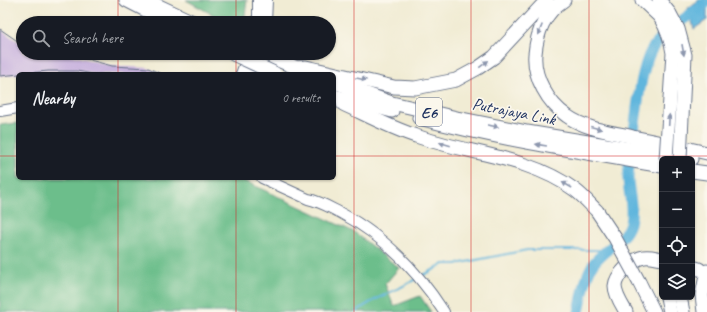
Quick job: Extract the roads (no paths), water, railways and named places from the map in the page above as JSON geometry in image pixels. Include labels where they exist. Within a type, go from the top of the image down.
[{"type":"highway","points":[[126,0],[157,16]]},
{"type":"highway","points":[[146,0],[180,16]]},
{"type":"highway","points":[[336,74],[394,87],[415,88],[456,80],[478,68],[494,56],[547,0]]},
{"type":"highway","points":[[564,0],[551,10],[542,22],[537,36],[534,63],[544,90],[552,103],[567,116],[588,126],[707,153]]},
{"type":"highway","points":[[642,0],[665,16],[678,29],[685,56],[680,156]]},
{"type":"highway","points":[[659,0],[665,16],[666,28],[673,53],[666,156]]},
{"type":"highway","points":[[251,60],[277,69],[306,67],[328,72]]},
{"type":"highway","points":[[267,60],[277,69]]},
{"type":"highway","points":[[295,68],[306,72]]},
{"type":"highway","name":"Putrajaya Link","points":[[336,83],[392,102],[457,118],[525,138],[659,165]]},
{"type":"highway","name":"Putrajaya Link","points":[[336,97],[453,127],[525,138],[667,156]]},
{"type":"highway","points":[[336,98],[343,104],[381,122],[416,136],[508,160],[546,173],[575,190],[597,211],[615,238],[654,312]]},
{"type":"highway","name":"Putrajaya Link","points":[[695,160],[707,161]]},
{"type":"highway","points":[[695,171],[707,173]]},
{"type":"highway","points":[[626,312],[616,292],[616,279],[620,273],[636,260],[643,257],[659,258]]},
{"type":"highway","points":[[700,269],[704,312]]},
{"type":"highway","points":[[668,300],[670,312]]},
{"type":"highway","points":[[681,300],[683,312]]},
{"type":"main road","points":[[258,0],[258,16]]},
{"type":"main road","points":[[266,16],[267,0]]},
{"type":"main road","points":[[242,72],[246,60]]},
{"type":"main road","points":[[252,72],[257,60]]},
{"type":"main road","points":[[0,111],[16,108]]},
{"type":"main road","points":[[266,180],[308,199],[315,200]]},
{"type":"main road","points":[[276,180],[310,195],[315,200],[363,227],[385,242],[409,265],[432,292],[444,312]]},
{"type":"water","points":[[699,0],[707,0],[707,20],[694,29],[688,8]]},
{"type":"waterway","points":[[579,312],[586,280],[591,268],[598,258],[624,235],[630,223],[631,212],[628,172],[639,94],[644,69],[648,58],[652,49],[663,37],[677,24],[707,2]]},
{"type":"waterway","points":[[422,276],[444,264],[456,264],[527,250],[606,250]]},
{"type":"waterway","points":[[356,312],[370,302],[416,279]]}]
